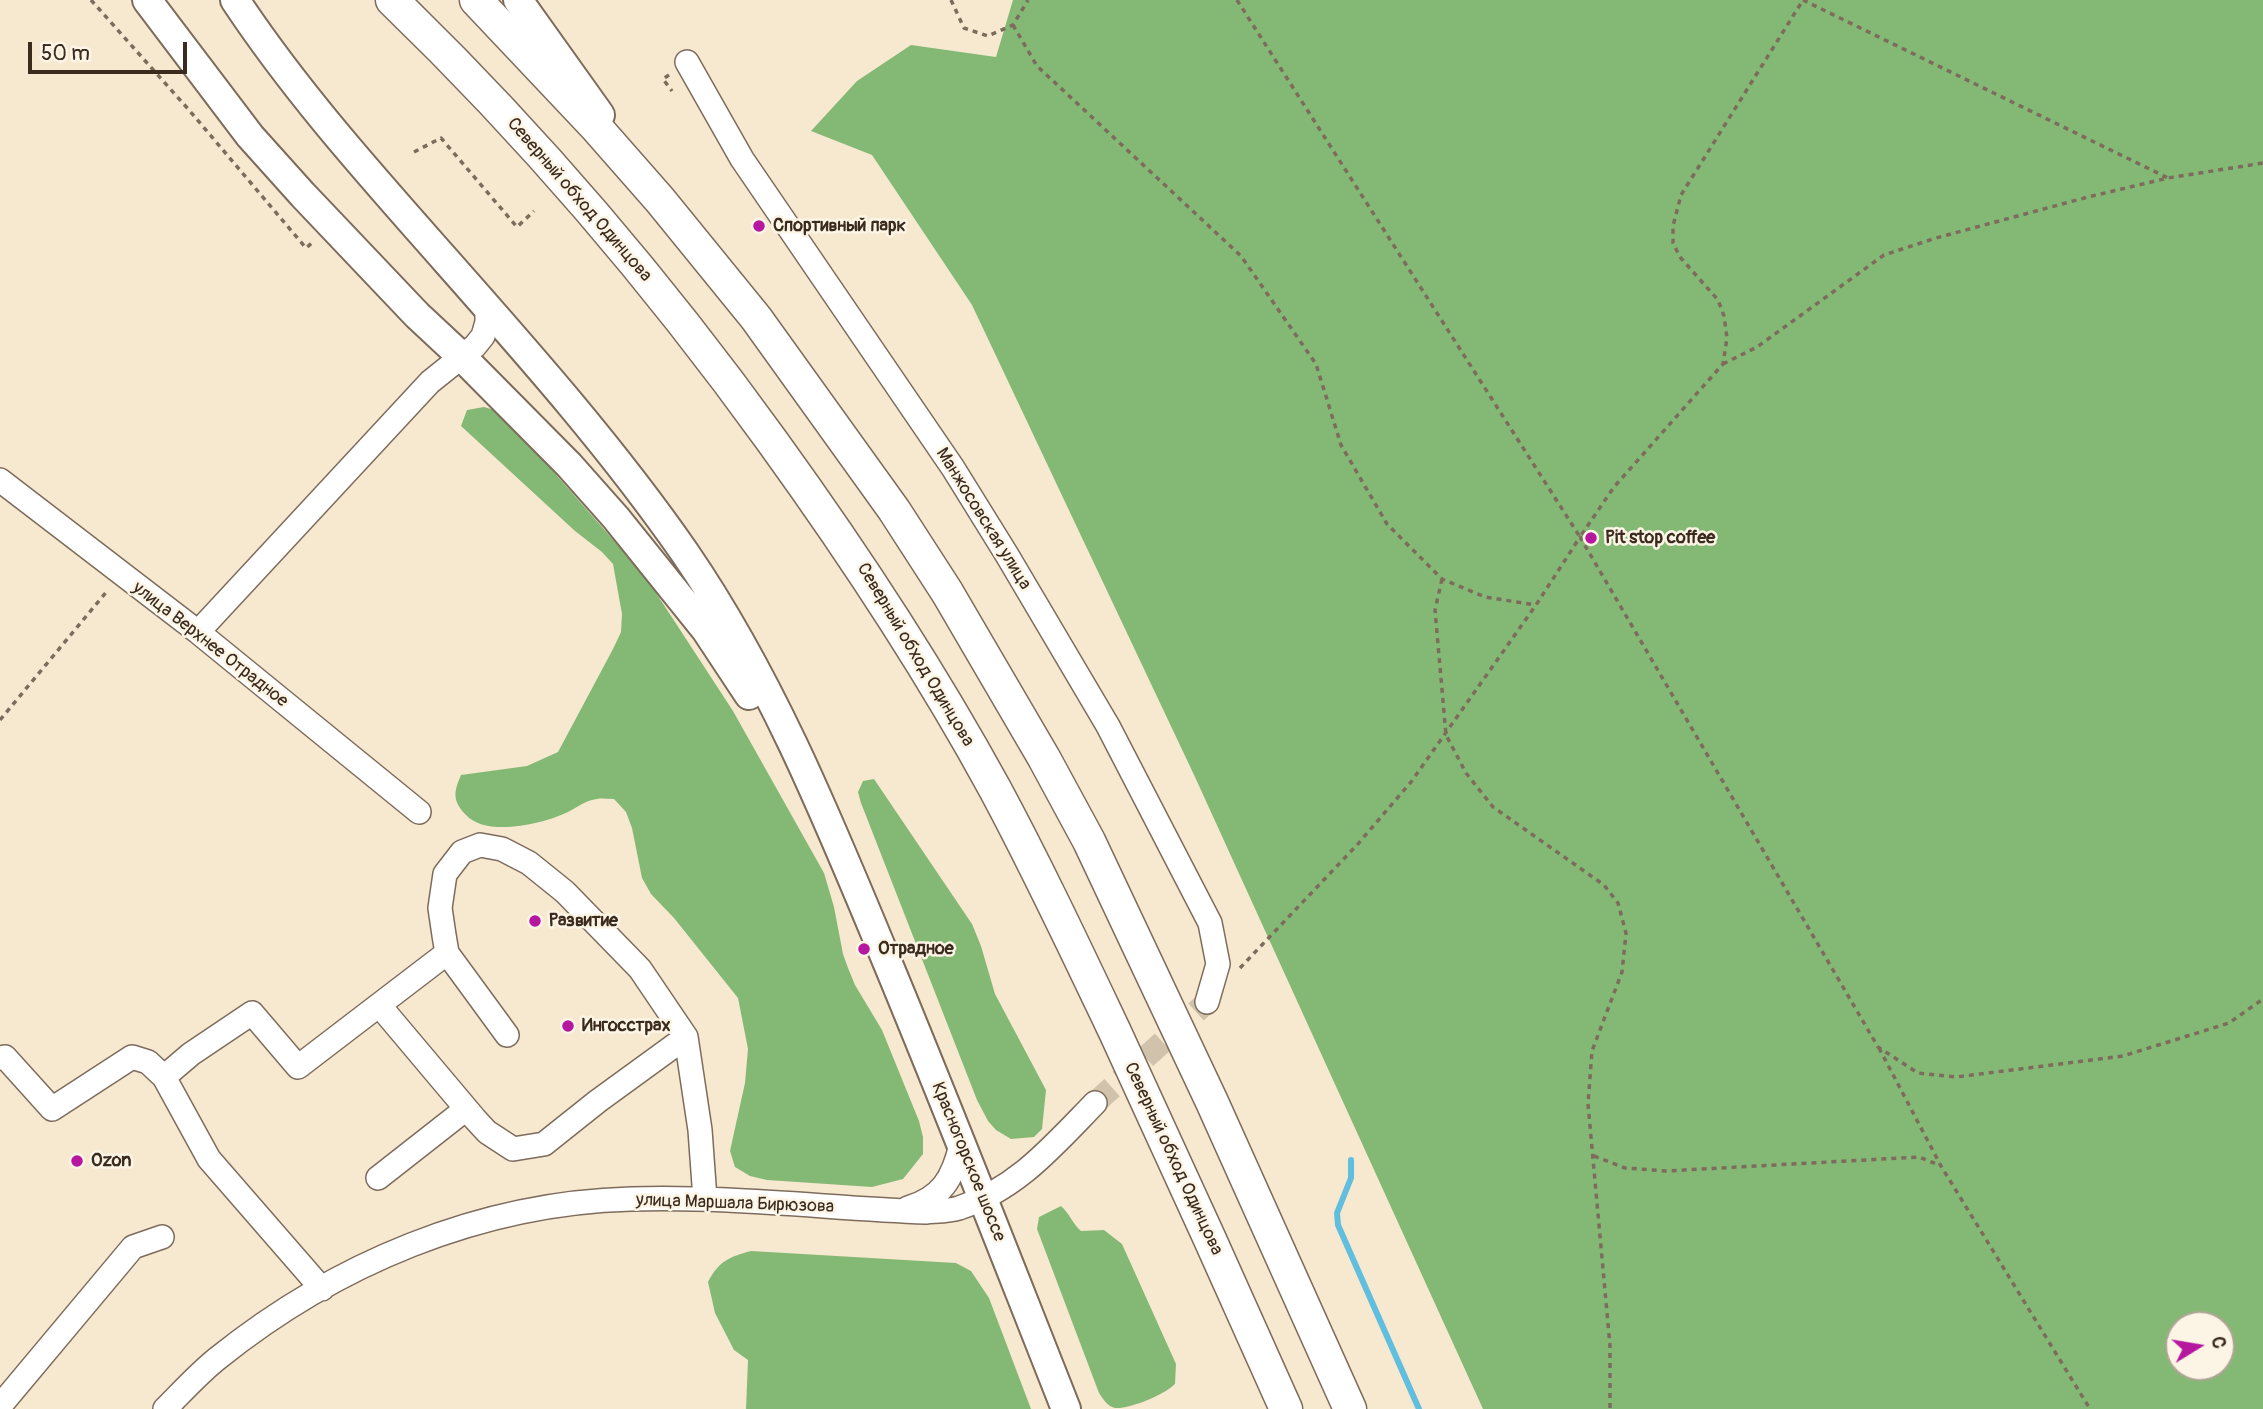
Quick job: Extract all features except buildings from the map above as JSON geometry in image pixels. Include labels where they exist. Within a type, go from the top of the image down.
[{"type":"highway","name":"Северный обход Одинцова","points":[[392,0],[551,165],[677,313],[846,543],[890,611],[993,786],[1042,879],[1159,1126],[1286,1409]]},
{"type":"highway","points":[[476,0],[660,200],[756,318],[894,510],[947,592],[1089,841],[1190,1054],[1350,1409]]},
{"type":"main road","points":[[147,0],[242,125],[285,175],[408,305],[569,465],[706,630],[745,688],[786,760],[868,916]]},
{"type":"main road","points":[[235,0],[304,96],[487,306],[600,439],[645,497],[694,568],[753,667],[831,828],[868,916]]},
{"type":"main road","points":[[518,0],[660,200]]},
{"type":"main road","name":"Красногорское шоссе","points":[[868,916],[1066,1409]]},
{"type":"street","name":"Манжосовская улица","points":[[687,62],[742,159],[960,479],[1108,726],[1210,923],[1218,964],[1207,1002]]},
{"type":"street","points":[[198,632],[430,382],[463,357],[483,335],[487,322],[487,306]]},
{"type":"street","name":"улица Верхнее Отрадное","points":[[0,480],[198,632],[418,812]]},
{"type":"street","points":[[507,1035],[447,953],[440,908],[445,874],[461,852],[480,845],[502,849],[528,863],[565,892],[640,969],[686,1037],[705,1199]]},
{"type":"street","points":[[164,1077],[191,1054],[252,1013],[298,1068],[447,953]]},
{"type":"street","points":[[379,1005],[487,1132],[513,1149],[544,1144],[686,1037]]},
{"type":"street","points":[[0,1058],[5,1057],[52,1109],[132,1057],[148,1062],[164,1077],[209,1159],[322,1289]]},
{"type":"street","points":[[982,1198],[1017,1179],[1095,1103]]},
{"type":"street","points":[[378,1178],[466,1109]]},
{"type":"street","points":[[887,1211],[923,1203],[936,1194],[956,1168],[961,1145]]},
{"type":"street","name":"улица Маршала Бирюзова","points":[[165,1409],[216,1359],[265,1323],[359,1267],[444,1232],[516,1212],[576,1202],[629,1199],[705,1199],[926,1212],[957,1209],[982,1198]]},
{"type":"street","points":[[0,1406],[133,1247],[162,1237]]},
{"type":"path","points":[[91,0],[306,248]]},
{"type":"path","points":[[951,0],[964,28],[988,36],[1013,25],[1028,0]]},
{"type":"path","points":[[1237,0],[1580,537],[1878,1046],[1941,1166],[2090,1409]]},
{"type":"path","points":[[1723,364],[1727,338],[1724,316],[1718,300],[1680,257],[1673,243],[1673,226],[1681,195],[1803,0],[2168,178]]},
{"type":"path","points":[[1013,25],[1037,66],[1241,256],[1316,364],[1341,444],[1387,524],[1442,579],[1485,597],[1536,605]]},
{"type":"path","points":[[414,152],[441,138],[517,227],[534,211]]},
{"type":"path","points":[[1234,974],[1357,845],[1411,782],[1536,605],[1614,487],[1723,364],[1757,347],[1884,256],[1936,238],[2088,197],[2168,178],[2263,163]]},
{"type":"path","points":[[0,720],[121,575]]},
{"type":"path","points":[[1442,579],[1435,610],[1446,734],[1466,773],[1493,807],[1604,885],[1618,903],[1626,933],[1622,972],[1592,1051],[1588,1104],[1609,1346],[1610,1409]]},
{"type":"path","points":[[1878,1046],[1918,1073],[1956,1077],[2123,1056],[2230,1023],[2263,999]]},
{"type":"path","points":[[1593,1155],[1625,1168],[1666,1171],[1919,1157],[1941,1166]]},
{"type":"green space","points":[[1013,0],[2263,0],[2263,1409],[1483,1409],[1195,777],[972,305],[872,155],[811,131],[857,81],[911,45],[996,57]]},
{"type":"green space","points":[[484,407],[501,412],[645,576],[733,711],[824,873],[848,968],[882,1030],[919,1121],[923,1154],[903,1179],[872,1187],[767,1180],[750,1176],[735,1167],[730,1151],[745,1083],[748,1049],[738,998],[674,918],[651,894],[642,878],[626,812],[614,799],[589,801],[544,821],[500,827],[474,821],[458,804],[456,791],[461,775],[527,766],[558,752],[621,632],[622,614],[613,564],[461,426],[467,410]]},
{"type":"green space","points":[[874,779],[972,924],[995,994],[1046,1090],[1042,1129],[1034,1137],[1011,1139],[996,1130],[977,1100],[861,803],[858,792],[863,781]]},
{"type":"green space","points":[[1061,1206],[1081,1231],[1104,1230],[1122,1244],[1176,1364],[1175,1384],[1155,1397],[1138,1404],[1115,1408],[1107,1404],[1099,1393],[1037,1229],[1039,1217]]},
{"type":"green space","points":[[751,1251],[956,1263],[971,1271],[989,1298],[1031,1409],[746,1409],[748,1360],[734,1350],[715,1313],[708,1282],[725,1261]]},
{"type":"waterway","points":[[1351,1160],[1351,1178],[1337,1213],[1338,1225],[1419,1409]]},
{"type":"tunnel","points":[[1095,1103],[1207,1002]]},
{"type":"place","name":"Спортивный парк","points":[[759,226]]},
{"type":"place","name":"Pit stop coffee","points":[[1591,538]]},
{"type":"place","name":"Развитие","points":[[535,921]]},
{"type":"place","name":"Отрадное","points":[[864,949]]},
{"type":"place","name":"Ингосстрах","points":[[568,1026]]},
{"type":"place","name":"Ozon","points":[[77,1161]]}]
